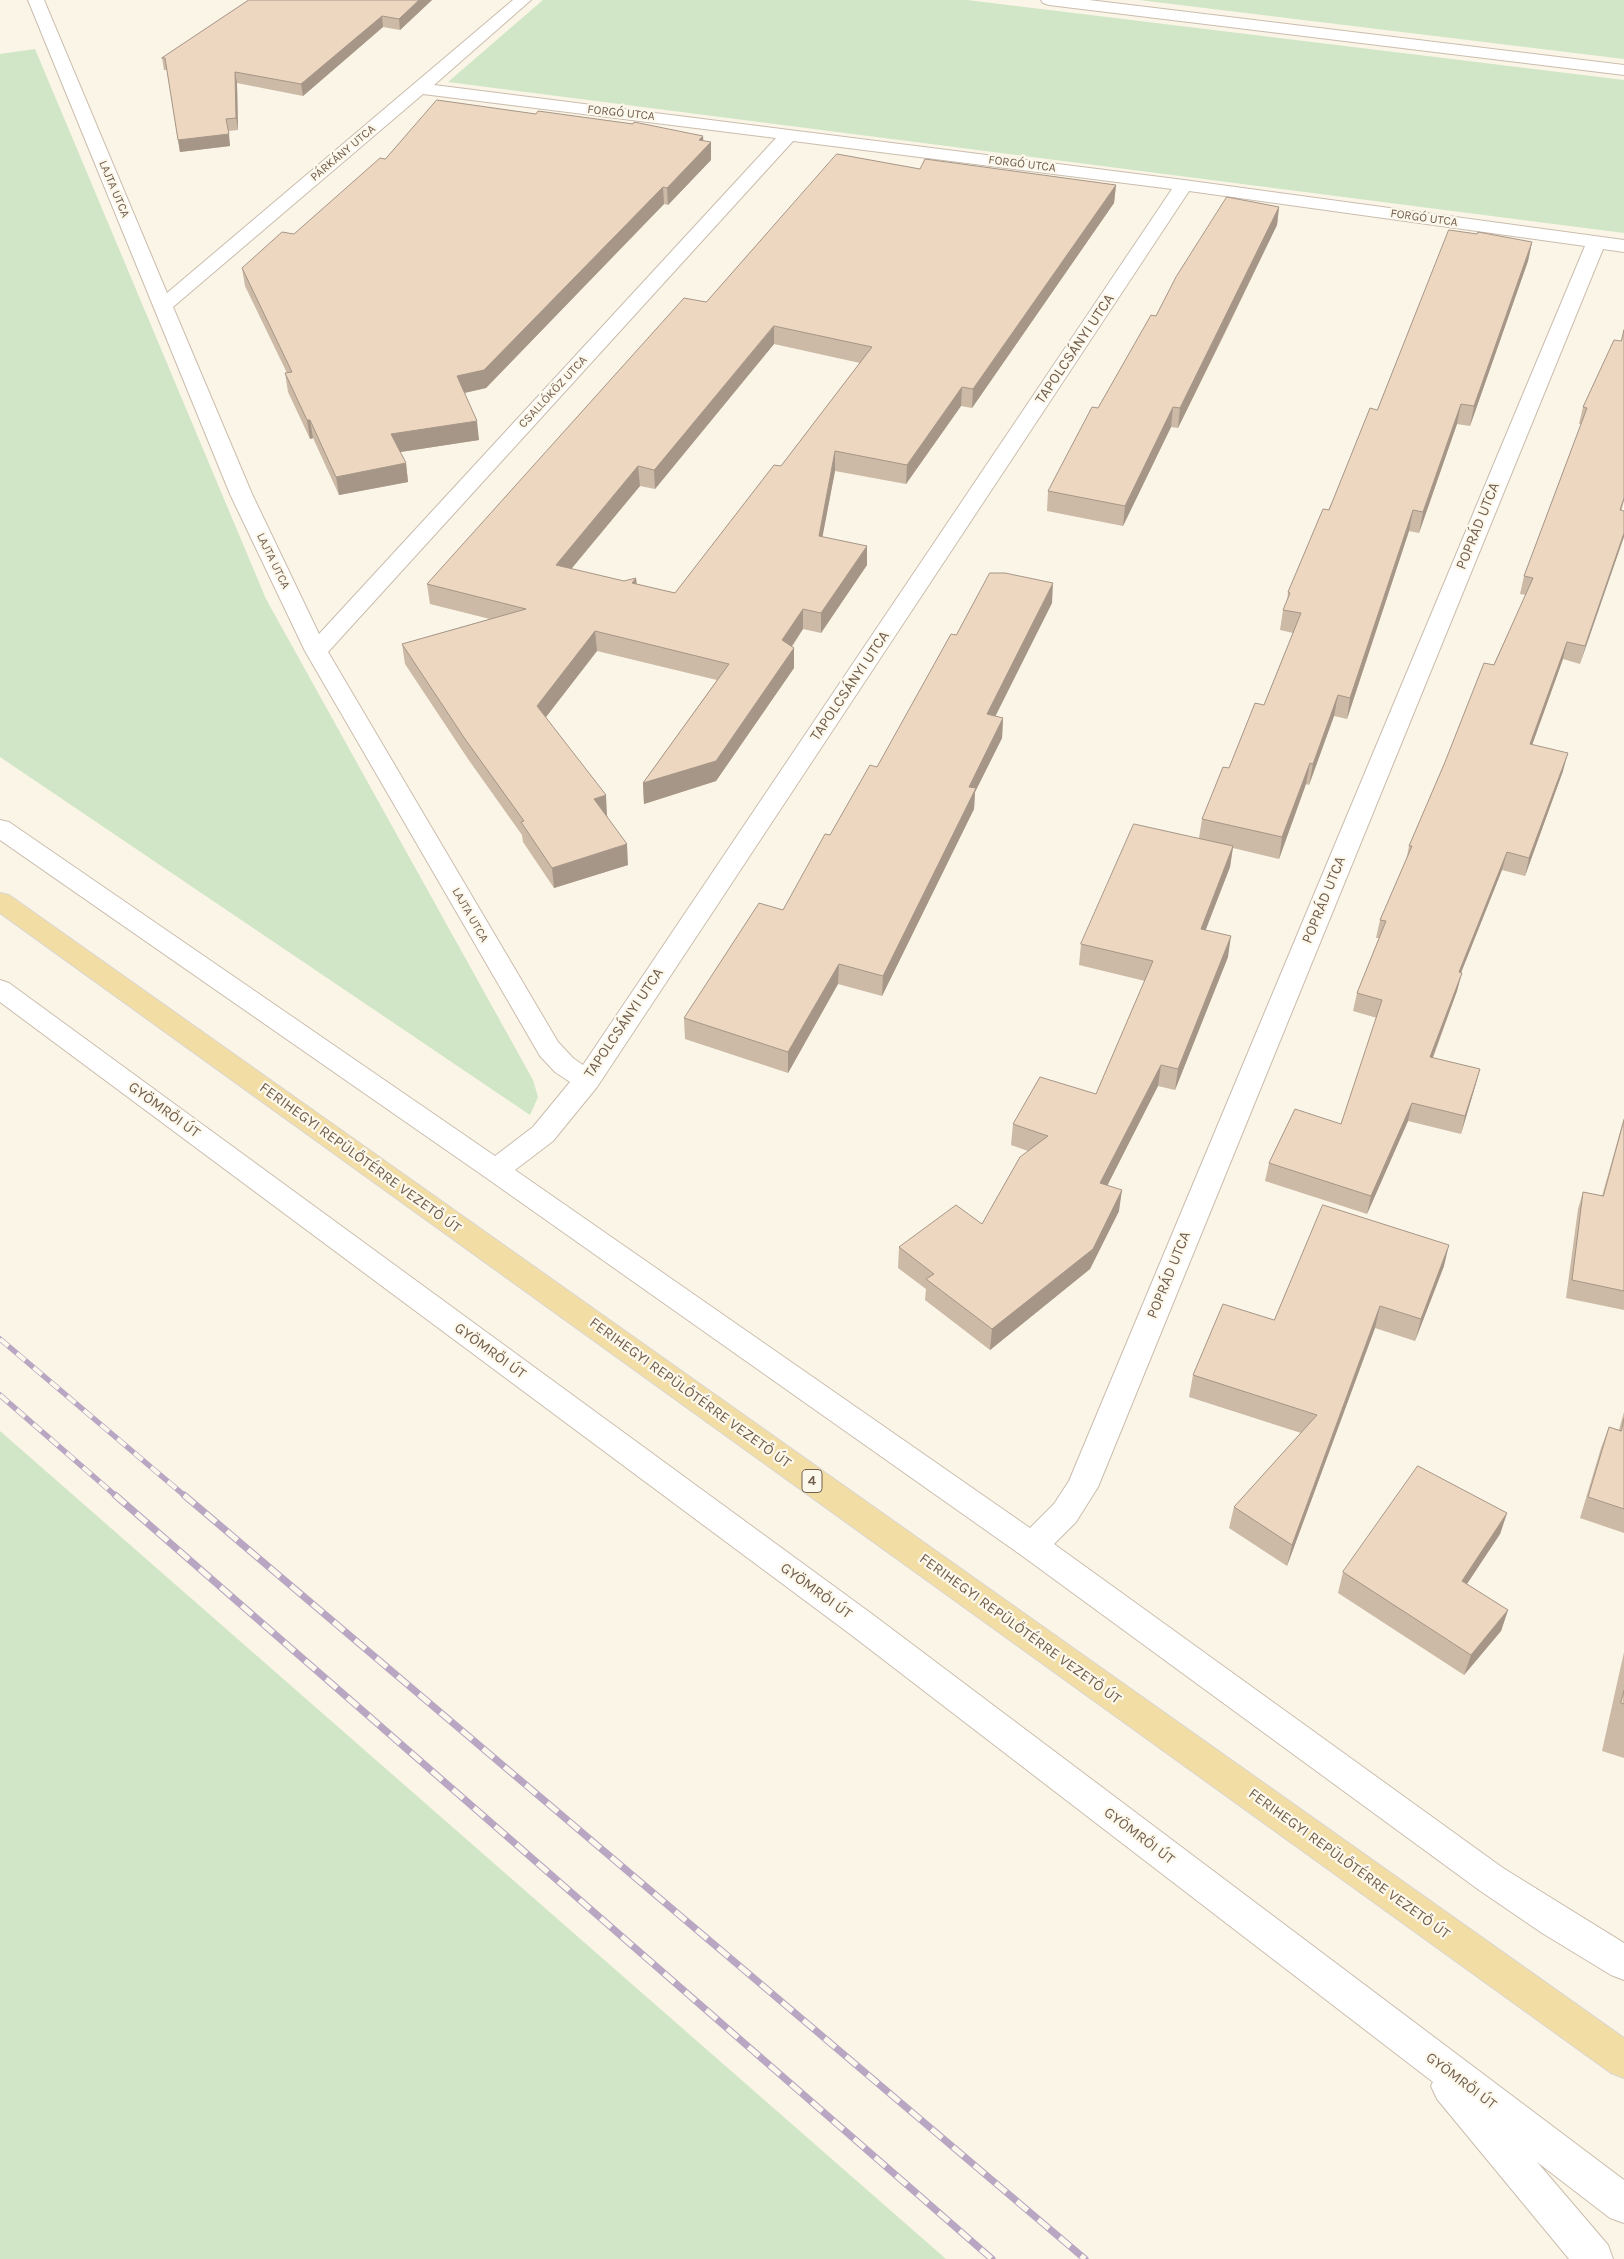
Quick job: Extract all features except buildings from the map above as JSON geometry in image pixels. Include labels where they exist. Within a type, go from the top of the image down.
[{"type":"main road","name":"FERIHEGYI REPÜLŐTÉRRE VEZETŐ ÚT","points":[[0,901],[1624,2060]]},
{"type":"street","name":"LAJTA UTCA","points":[[36,0],[241,494],[316,651],[548,1049],[564,1065],[587,1080]]},
{"type":"street","name":"PÁRKÁNY UTCA","points":[[163,306],[523,0]]},
{"type":"street","points":[[1049,0],[1624,70]]},
{"type":"street","name":"FORGÓ UTCA","points":[[420,88],[1184,185],[1624,246]]},
{"type":"street","name":"CSALLÓKÖZ UTCA","points":[[316,651],[790,134]]},
{"type":"street","name":"TAPOLCSÁNYI UTCA","points":[[495,1170],[544,1134],[587,1080],[1184,185]]},
{"type":"street","name":"POPRÁD UTCA","points":[[1032,1546],[1064,1513],[1082,1487],[1596,242]]},
{"type":"street","points":[[0,828],[495,1170],[1032,1546],[1491,1879],[1624,1963]]},
{"type":"street","name":"GYÖMRŐI ÚT","points":[[0,989],[861,1624],[1624,2204]]},
{"type":"street","points":[[1418,2048],[1594,2259]]},
{"type":"green space","points":[[543,0],[967,0],[1624,80],[1624,233],[448,82]]},
{"type":"green space","points":[[1139,0],[1624,0],[1624,59]]},
{"type":"green space","points":[[35,49],[266,599],[533,1080],[538,1097],[530,1115],[0,757],[0,54]]},
{"type":"green space","points":[[0,1431],[946,2259],[0,2259]]},
{"type":"railway","points":[[0,1339],[185,1496]]},
{"type":"railway","points":[[0,1395],[116,1496]]},
{"type":"railway","points":[[115,1495],[992,2259]]},
{"type":"railway","points":[[184,1495],[1085,2259]]}]
